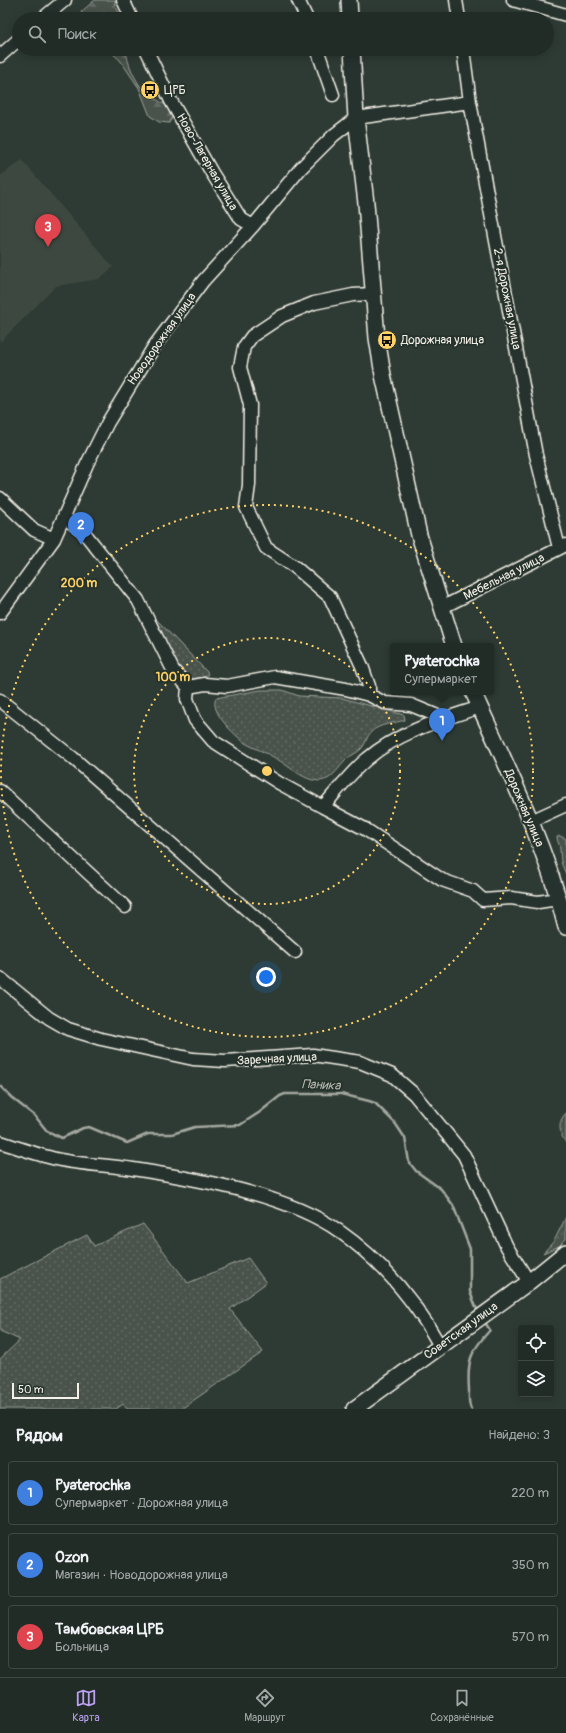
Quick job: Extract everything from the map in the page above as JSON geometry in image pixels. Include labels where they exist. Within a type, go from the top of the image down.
[{"type":"main road","points":[[349,0],[350,12]]},
{"type":"main road","points":[[352,56],[356,118],[366,203],[378,338],[394,429],[419,535],[453,643]]},
{"type":"main road","name":"Дорожная улица","points":[[474,695],[531,821],[566,927]]},
{"type":"main road","name":"Советская улица","points":[[354,1409],[529,1282],[566,1252]]},
{"type":"street","points":[[50,12],[65,0]]},
{"type":"street","points":[[123,0],[129,12]]},
{"type":"street","points":[[298,0],[304,12]]},
{"type":"street","points":[[456,0],[458,12]]},
{"type":"street","points":[[513,0],[566,15]]},
{"type":"street","points":[[0,56],[12,46]]},
{"type":"street","name":"Ново-Лагерная улица","points":[[150,56],[172,101],[212,173],[241,219],[253,226]]},
{"type":"street","points":[[319,56],[333,96]]},
{"type":"street","name":"2-я Дорожная улица","points":[[464,56],[470,102],[536,455],[563,546]]},
{"type":"street","points":[[356,118],[386,116],[470,102]]},
{"type":"street","name":"Новодорожная улица","points":[[0,613],[54,539],[65,518],[87,464],[134,376],[155,345],[203,281],[253,226],[301,168],[334,135],[356,118]]},
{"type":"street","points":[[369,695],[369,686],[362,666],[330,597],[295,567],[266,548],[246,507],[249,485],[250,405],[240,367],[244,347],[252,336],[282,316],[314,302],[353,295],[373,294]]},
{"type":"street","points":[[0,498],[34,530],[54,539]]},
{"type":"street","points":[[65,518],[82,530],[138,600],[173,670],[188,687],[187,699],[195,720],[213,741],[279,783],[365,829],[442,880],[473,891],[483,900],[511,898],[538,902],[558,899]]},
{"type":"street","name":"Мебельная улица","points":[[441,608],[563,546]]},
{"type":"street","points":[[188,687],[205,684],[227,686],[275,677],[346,689],[369,695],[385,703],[411,705],[445,719]]},
{"type":"street","points":[[0,700],[73,758],[295,952]]},
{"type":"street","points":[[323,807],[356,769],[376,752],[402,736],[445,719],[480,708]]},
{"type":"street","points":[[0,791],[124,906]]},
{"type":"street","points":[[531,821],[566,805]]},
{"type":"street","name":"Заречная улица","points":[[0,978],[49,1018],[68,1029],[101,1039],[193,1059],[225,1061],[313,1055],[360,1062],[392,1075],[414,1094],[464,1155],[507,1247],[529,1282]]},
{"type":"street","points":[[0,1142],[60,1160],[131,1169],[232,1188],[262,1196],[314,1216],[340,1231],[384,1270],[403,1290],[421,1314],[440,1346]]},
{"type":"shaded area","points":[[22,160],[113,267],[99,279],[56,286],[0,342],[0,176]]},
{"type":"green space","points":[[95,0],[115,0],[115,5],[118,12],[81,12]]},
{"type":"green space","points":[[115,56],[127,56],[135,77],[144,91],[169,108],[172,112],[172,117],[169,123],[159,122],[150,116],[139,88],[120,60]]},
{"type":"green space","points":[[156,619],[207,672],[208,675],[187,678],[181,675],[154,620]]},
{"type":"green space","points":[[261,690],[282,690],[299,696],[342,698],[404,715],[405,720],[383,725],[374,729],[362,748],[348,758],[336,772],[329,778],[322,781],[315,780],[300,775],[281,761],[245,743],[235,735],[219,716],[215,704],[216,698]]},
{"type":"green space","points":[[560,836],[566,839],[566,874],[561,862],[560,847],[557,839],[557,837]]},
{"type":"green space","points":[[566,1113],[566,1143],[562,1135],[560,1124]]},
{"type":"green space","points":[[566,1217],[566,1239],[559,1246],[543,1253],[554,1241]]},
{"type":"green space","points":[[143,1224],[188,1283],[248,1258],[266,1283],[230,1309],[263,1352],[181,1409],[127,1409],[123,1404],[116,1409],[0,1409],[0,1359],[20,1340],[0,1331],[0,1279],[87,1235],[94,1246]]},
{"type":"waterway","name":"Паника","points":[[0,1086],[12,1098],[35,1116],[47,1131],[62,1138],[83,1128],[89,1127],[127,1143],[148,1134],[172,1134],[195,1127],[240,1125],[285,1094],[341,1094],[375,1103],[395,1123],[405,1138],[409,1162],[416,1171],[441,1189],[453,1205],[470,1249],[470,1292],[478,1312]]},
{"type":"waterway","name":"Паника","points":[[471,1409],[469,1404],[469,1364],[478,1344],[490,1330],[484,1321]]},
{"type":"place","name":"ЦРБ","points":[[150,90]]},
{"type":"place","name":"Тамбовская ЦРБ","points":[[48,247]]},
{"type":"place","name":"Дорожная улица","points":[[387,340]]},
{"type":"place","name":"Ozon","points":[[81,545]]},
{"type":"place","name":"Pyaterochka","points":[[442,741]]}]
